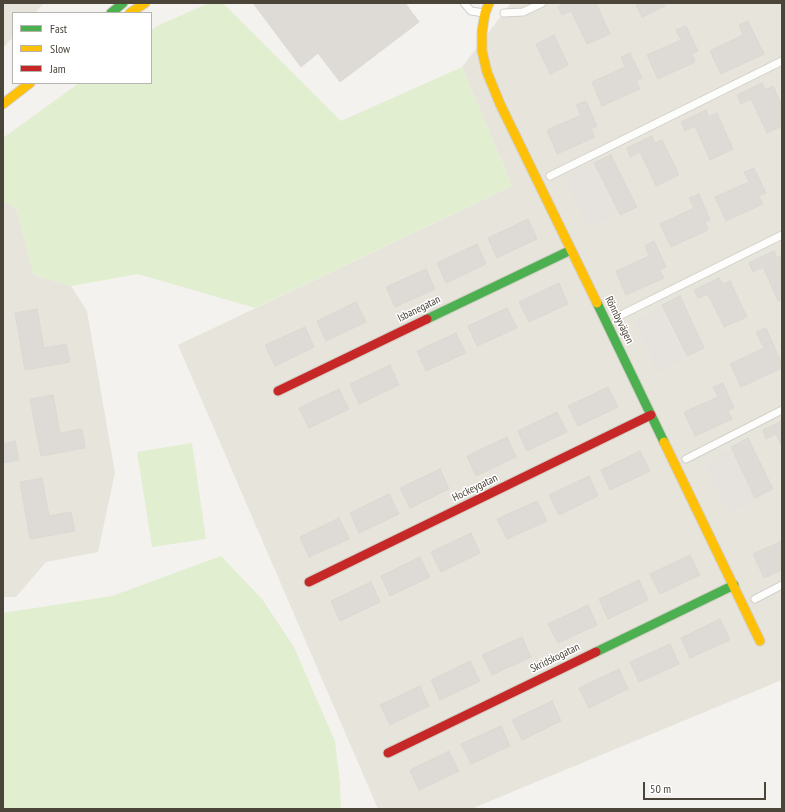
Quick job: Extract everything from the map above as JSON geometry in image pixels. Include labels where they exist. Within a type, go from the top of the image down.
[{"type":"street","points":[[113,12],[123,3]]},
{"type":"street","points":[[132,12],[145,3]]},
{"type":"street","name":"Rönnbyvägen","points":[[489,3],[485,13],[482,32],[482,51],[487,72],[500,104],[760,641]]},
{"type":"street","points":[[3,104],[29,84]]},
{"type":"street","name":"Isbanegatan","points":[[278,391],[571,250]]},
{"type":"street","name":"Hockeygatan","points":[[309,582],[651,415]]},
{"type":"street","name":"Skridskogatan","points":[[388,753],[734,585]]},
{"type":"lane","points":[[464,3],[470,11],[485,13]]},
{"type":"lane","points":[[504,13],[523,12],[542,3]]},
{"type":"lane","points":[[550,176],[782,61]]},
{"type":"lane","points":[[619,316],[782,235]]},
{"type":"lane","points":[[686,459],[782,410]]},
{"type":"lane","points":[[756,599],[782,585]]},
{"type":"shaded area","points":[[3,3],[44,3],[36,12],[12,12],[12,38],[3,48]]},
{"type":"shaded area","points":[[511,3],[782,3],[782,680],[471,809],[378,809],[178,345],[512,186],[462,67]]},
{"type":"shaded area","points":[[591,164],[616,215],[589,227],[564,176]]},
{"type":"shaded area","points":[[3,202],[16,208],[34,275],[71,286],[87,311],[115,473],[98,552],[46,562],[16,597],[3,597]]},
{"type":"shaded area","points":[[660,308],[685,359],[658,372],[634,321]]},
{"type":"shaded area","points":[[731,449],[756,500],[729,513],[704,462]]},
{"type":"green space","points":[[209,3],[223,3],[341,121],[462,67],[512,186],[255,308],[138,274],[71,286],[34,275],[16,208],[3,202],[3,138],[78,84],[152,84],[152,29]]},
{"type":"green space","points":[[192,443],[206,539],[152,547],[137,452]]},
{"type":"green space","points":[[221,556],[262,599],[294,647],[335,741],[340,784],[341,809],[3,809],[3,613],[112,596]]},
{"type":"building","points":[[253,3],[405,3],[419,22],[340,82],[318,53],[301,67]]},
{"type":"building","points":[[565,3],[596,3],[610,34],[587,44],[571,11],[562,15],[558,7]]},
{"type":"building","points":[[635,3],[663,3],[665,6],[642,17]]},
{"type":"building","points":[[748,21],[764,54],[721,74],[710,51],[743,35],[739,25]]},
{"type":"building","points":[[686,26],[698,51],[692,54],[695,62],[658,79],[647,55],[681,40],[676,30]]},
{"type":"building","points":[[554,35],[568,65],[550,74],[536,44]]},
{"type":"building","points":[[630,53],[642,78],[636,81],[640,89],[602,106],[592,82],[625,67],[621,57]]},
{"type":"building","points":[[762,83],[765,90],[773,86],[782,106],[782,126],[767,133],[751,99],[741,104],[737,95]]},
{"type":"building","points":[[586,101],[597,126],[591,129],[595,137],[557,154],[547,130],[581,115],[576,105]]},
{"type":"building","points":[[706,110],[709,117],[717,113],[733,149],[710,160],[695,126],[685,131],[681,122]]},
{"type":"building","points":[[652,136],[655,143],[662,140],[679,175],[656,186],[640,152],[630,157],[627,148]]},
{"type":"building","points":[[611,155],[637,207],[620,215],[594,163]]},
{"type":"building","points":[[754,168],[766,193],[759,196],[763,204],[726,221],[715,197],[749,182],[744,172]]},
{"type":"building","points":[[699,194],[710,220],[705,222],[708,230],[671,247],[660,224],[694,208],[689,198]]},
{"type":"building","points":[[528,219],[537,239],[497,258],[488,238]]},
{"type":"building","points":[[654,241],[666,267],[660,270],[664,278],[626,295],[616,271],[649,256],[645,246]]},
{"type":"building","points":[[477,244],[486,264],[446,283],[437,263]]},
{"type":"building","points":[[774,251],[777,258],[782,255],[782,299],[778,301],[763,267],[753,272],[749,263]]},
{"type":"building","points":[[426,269],[435,289],[395,307],[386,287]]},
{"type":"building","points":[[719,278],[723,284],[730,281],[747,317],[724,327],[708,294],[698,298],[694,290]]},
{"type":"building","points":[[559,283],[568,304],[529,322],[519,302]]},
{"type":"building","points":[[680,296],[704,348],[687,356],[662,305]]},
{"type":"building","points":[[356,302],[366,322],[326,341],[317,321]]},
{"type":"building","points":[[507,308],[517,328],[477,346],[468,326]]},
{"type":"building","points":[[37,309],[44,348],[66,344],[70,362],[25,370],[15,313]]},
{"type":"building","points":[[305,327],[314,347],[275,366],[265,345]]},
{"type":"building","points":[[766,328],[782,364],[782,368],[741,387],[730,364],[764,348],[756,332]]},
{"type":"building","points":[[456,333],[466,353],[426,371],[417,351]]},
{"type":"building","points":[[390,365],[399,385],[359,404],[350,384]]},
{"type":"building","points":[[723,383],[734,408],[728,411],[732,419],[695,436],[684,412],[718,397],[713,387]]},
{"type":"building","points":[[608,387],[618,407],[578,426],[568,406]]},
{"type":"building","points":[[339,389],[349,409],[309,428],[299,408]]},
{"type":"building","points":[[53,395],[60,433],[82,429],[85,448],[41,456],[30,399]]},
{"type":"building","points":[[557,412],[567,432],[527,451],[518,431]]},
{"type":"building","points":[[782,421],[782,447],[776,434],[766,439],[763,430]]},
{"type":"building","points":[[507,437],[516,457],[476,476],[467,456]]},
{"type":"building","points":[[748,438],[773,489],[755,498],[731,447]]},
{"type":"building","points":[[15,441],[19,460],[3,463],[3,444]]},
{"type":"building","points":[[640,451],[650,471],[610,490],[601,470]]},
{"type":"building","points":[[440,469],[449,489],[410,508],[400,488]]},
{"type":"building","points":[[589,476],[598,496],[559,515],[549,495]]},
{"type":"building","points":[[42,478],[49,516],[71,512],[75,531],[30,539],[20,482]]},
{"type":"building","points":[[389,494],[399,514],[359,533],[350,513]]},
{"type":"building","points":[[537,501],[547,521],[507,539],[497,519]]},
{"type":"building","points":[[339,518],[349,539],[309,557],[300,537]]},
{"type":"building","points":[[471,533],[480,553],[441,572],[431,552]]},
{"type":"building","points":[[782,541],[782,570],[764,578],[753,554]]},
{"type":"building","points":[[690,555],[700,575],[660,594],[650,574]]},
{"type":"building","points":[[420,557],[430,577],[390,596],[381,576]]},
{"type":"building","points":[[639,580],[648,600],[608,619],[599,599]]},
{"type":"building","points":[[371,582],[380,602],[340,621],[331,601]]},
{"type":"building","points":[[588,605],[597,625],[558,643],[548,624]]},
{"type":"building","points":[[720,619],[730,640],[690,658],[681,638]]},
{"type":"building","points":[[522,637],[531,657],[492,675],[482,655]]},
{"type":"building","points":[[670,644],[679,664],[639,682],[630,662]]},
{"type":"building","points":[[470,661],[480,681],[440,700],[431,680]]},
{"type":"building","points":[[619,669],[628,689],[589,708],[579,688]]},
{"type":"building","points":[[420,686],[429,706],[390,725],[380,705]]},
{"type":"building","points":[[552,701],[561,721],[522,740],[512,720]]},
{"type":"building","points":[[501,726],[510,746],[471,764],[461,744]]},
{"type":"building","points":[[449,751],[459,771],[419,790],[410,770]]},
{"type":"traffic: fast","points":[[112,12],[123,3]]},
{"type":"traffic: fast","points":[[427,319],[571,250]]},
{"type":"traffic: fast","points":[[597,303],[664,442]]},
{"type":"traffic: fast","points":[[596,652],[734,585]]},
{"type":"traffic: slow","points":[[132,12],[145,3]]},
{"type":"traffic: slow","points":[[489,3],[485,13],[482,32],[482,51],[487,72],[500,104],[597,303]]},
{"type":"traffic: slow","points":[[3,104],[29,84]]},
{"type":"traffic: slow","points":[[664,442],[760,641]]},
{"type":"traffic: jam","points":[[278,391],[427,319]]},
{"type":"traffic: jam","points":[[309,582],[651,415]]},
{"type":"traffic: jam","points":[[388,753],[596,652]]}]
